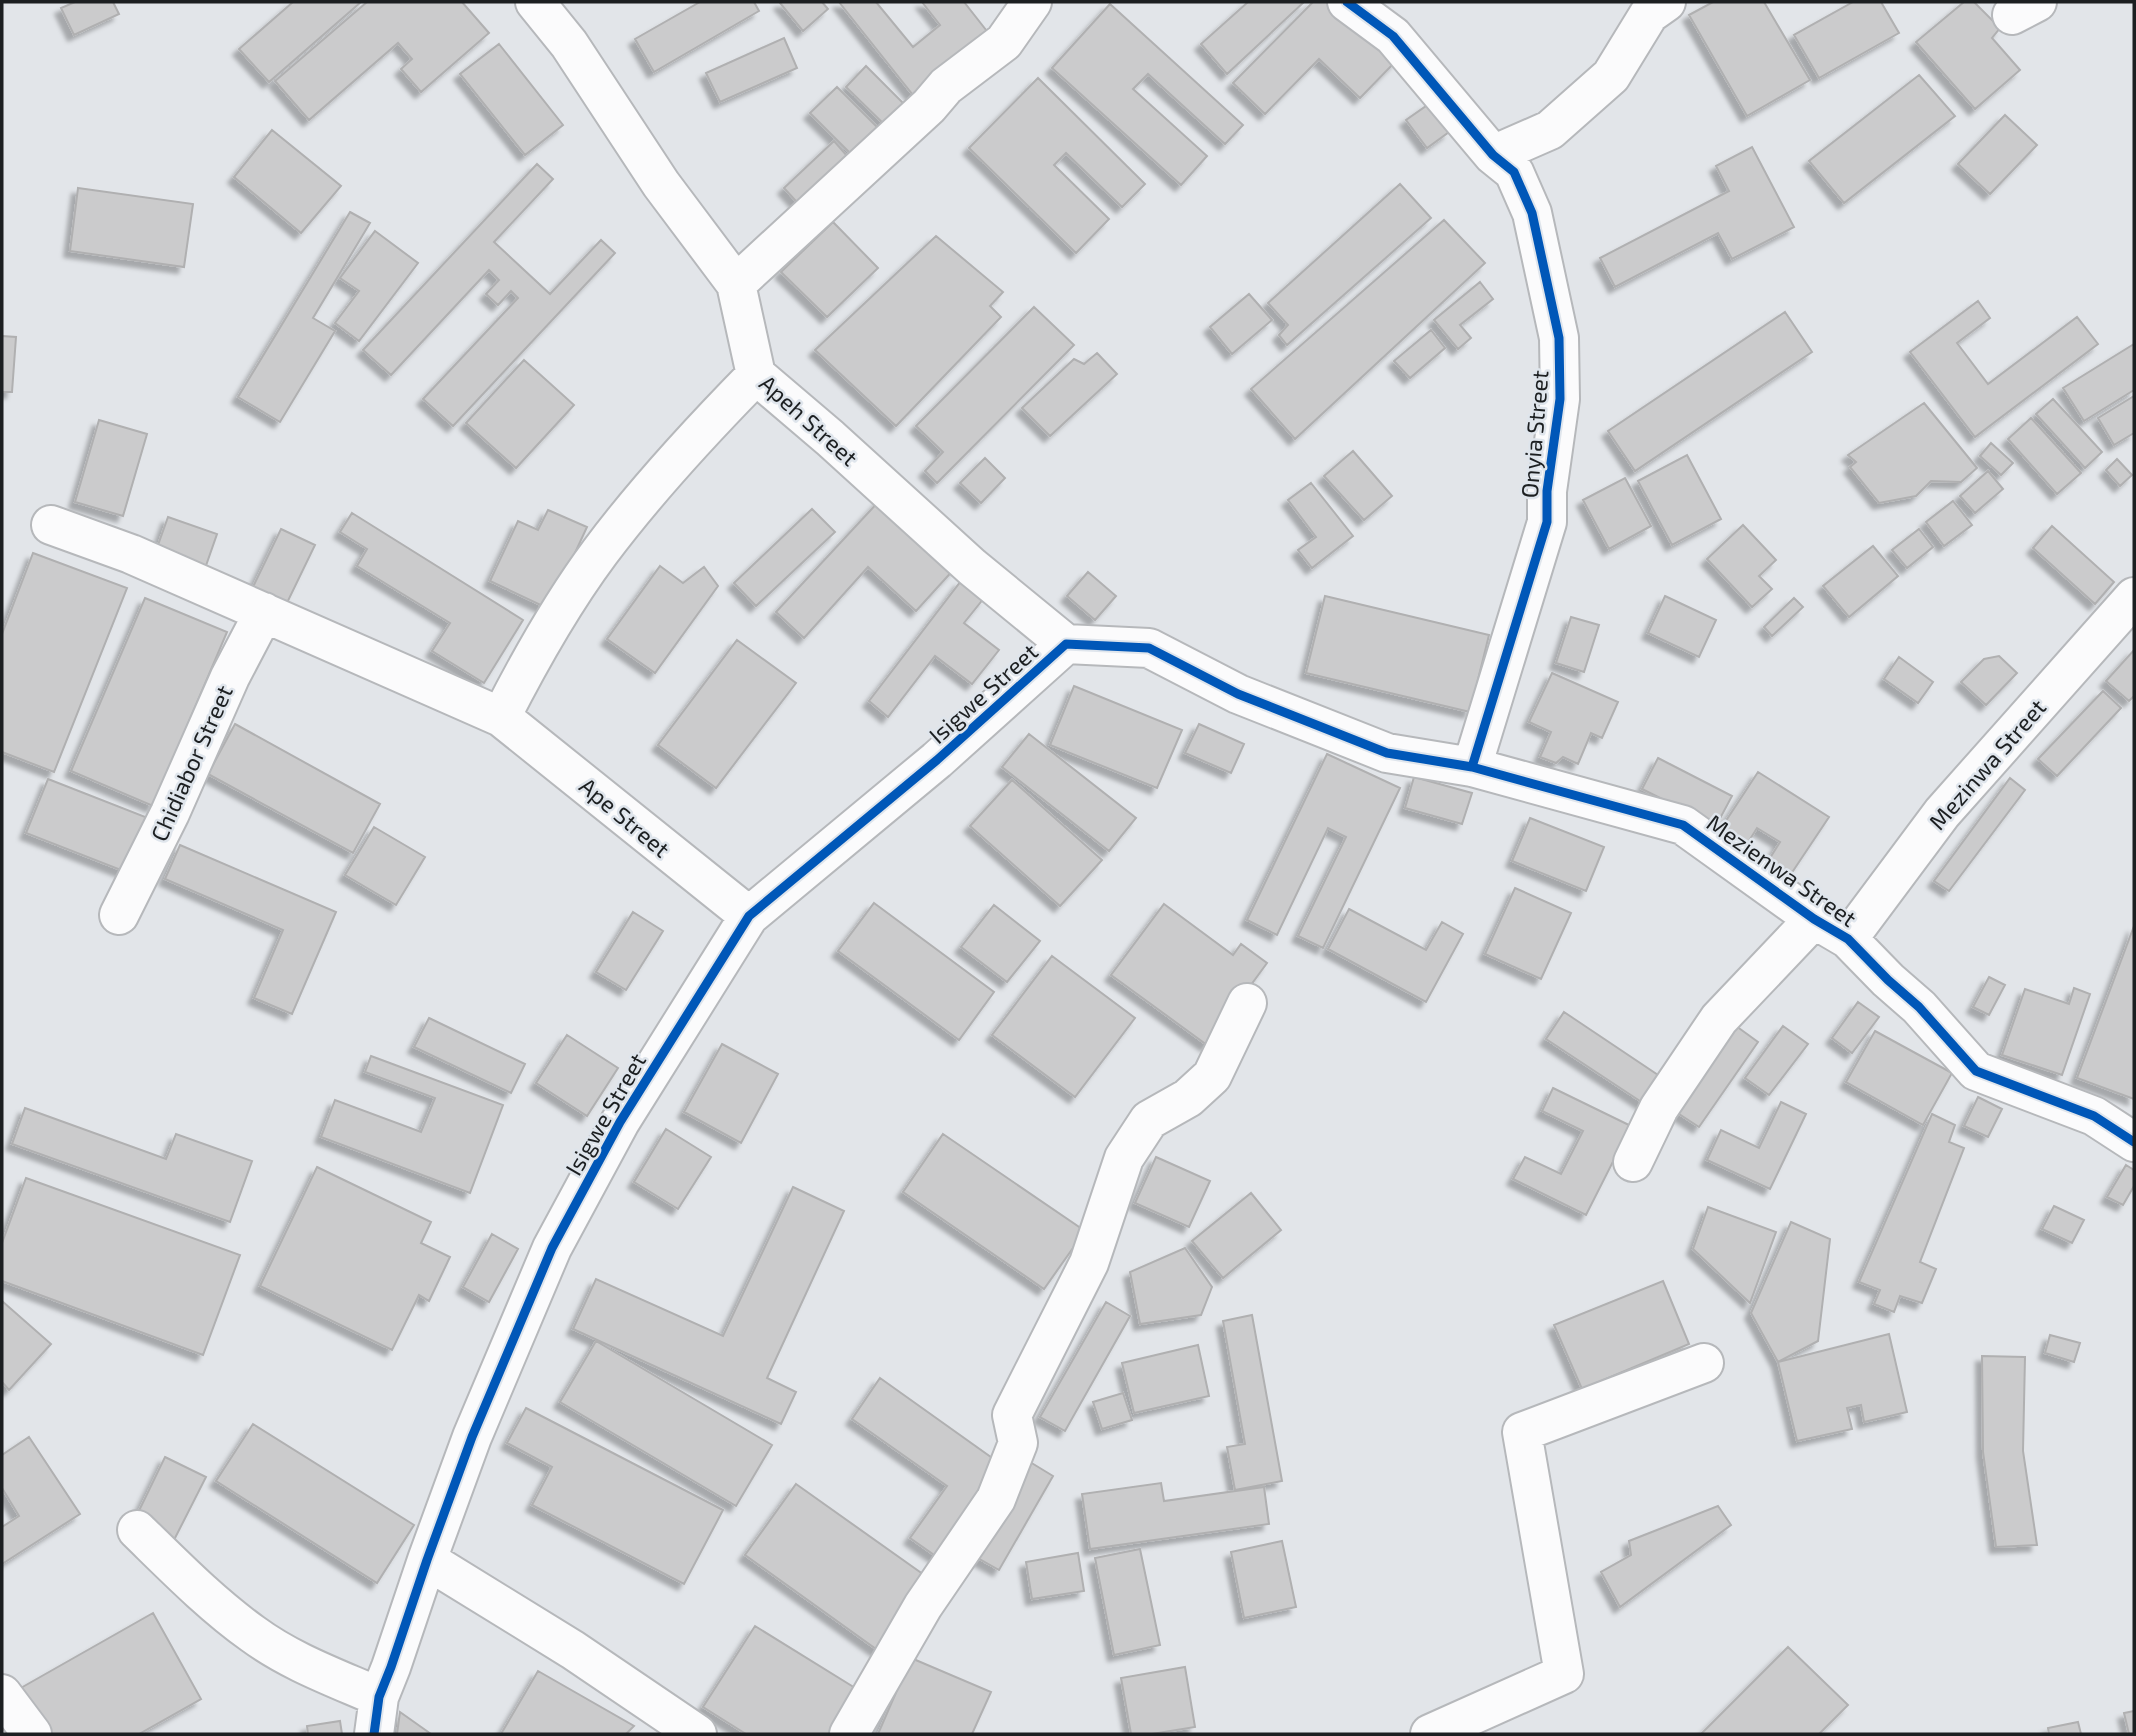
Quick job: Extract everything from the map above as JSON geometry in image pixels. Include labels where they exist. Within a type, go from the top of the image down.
[{"type":"street","name":"Apeh Street","points":[[535,2],[569,44],[661,184],[736,284],[756,375],[972,567],[1066,644]]},
{"type":"street","points":[[736,284],[919,116],[946,86],[1004,43],[1032,2]]},
{"type":"street","name":"Onyia Street","points":[[1347,2],[1393,36],[1493,155],[1514,172],[1532,213],[1559,338],[1560,399],[1546,491],[1546,522],[1472,767]]},
{"type":"street","points":[[1493,155],[1550,130],[1611,76],[1649,15],[1666,2]]},
{"type":"street","points":[[500,717],[531,658],[599,553],[698,434],[756,375]]},
{"type":"street","name":"Ape Street","points":[[51,525],[131,554],[500,717],[750,916]]},
{"type":"street","name":"Mezinwa Street","points":[[1848,939],[1942,813],[2134,597]]},
{"type":"street","name":"Chidiabor Street","points":[[119,915],[170,814],[230,677],[264,612]]},
{"type":"street","name":"Mezienwa Street","points":[[1066,644],[1149,648],[1238,694],[1387,753],[1472,767],[1683,825],[1814,919],[1848,939],[1919,1007],[1976,1071],[2094,1116],[2134,1142]]},
{"type":"street","name":"Isigwe Street","points":[[374,1734],[379,1697],[426,1560],[472,1437],[552,1248],[620,1122],[750,916],[937,760],[1066,644]]},
{"type":"street","points":[[1633,1162],[1660,1108],[1719,1019],[1814,919]]},
{"type":"street","points":[[849,1734],[923,1606],[996,1499],[1017,1443],[1012,1415],[1089,1263],[1124,1158],[1149,1120],[1188,1098],[1212,1076],[1247,1003]]},
{"type":"street","points":[[1430,1734],[1564,1674],[1522,1432],[1704,1363]]},
{"type":"street","points":[[137,1530],[193,1584],[254,1635],[307,1665],[379,1697]]},
{"type":"street","points":[[426,1560],[573,1650],[697,1734]]},
{"type":"street","points":[[2,1694],[32,1734]]},
{"type":"building","points":[[75,2],[113,2],[119,14],[74,35],[61,8]]},
{"type":"building","points":[[293,2],[361,2],[269,82],[239,49]]},
{"type":"building","points":[[367,2],[462,2],[489,33],[421,92],[401,69],[412,59],[398,43],[309,120],[275,81]]},
{"type":"building","points":[[700,2],[754,2],[759,11],[654,72],[635,39]]},
{"type":"building","points":[[822,2],[828,9],[803,31],[780,3]]},
{"type":"building","points":[[839,2],[876,2],[913,47],[940,25],[922,2],[964,2],[990,35],[913,95]]},
{"type":"building","points":[[1248,2],[1304,2],[1227,74],[1201,44]]},
{"type":"building","points":[[1313,2],[1338,2],[1397,60],[1360,98],[1319,59],[1265,114],[1233,83]]},
{"type":"building","points":[[1713,2],[1764,2],[1810,80],[1747,116],[1689,15]]},
{"type":"building","points":[[1853,2],[1881,2],[1899,33],[1819,78],[1794,35]]},
{"type":"building","points":[[1964,2],[1974,2],[2000,28],[1992,38],[2020,70],[1975,109],[1916,42]]},
{"type":"building","points":[[1110,4],[1243,125],[1225,144],[1148,74],[1133,89],[1207,156],[1181,185],[1052,68]]},
{"type":"building","points":[[784,38],[797,68],[720,102],[706,73]]},
{"type":"building","points":[[499,44],[563,125],[525,155],[460,74]]},
{"type":"building","points":[[866,66],[911,111],[891,131],[846,87]]},
{"type":"building","points":[[1919,75],[1955,116],[1844,203],[1809,161]]},
{"type":"building","points":[[1038,78],[1145,184],[1122,207],[1066,153],[1054,165],[1109,219],[1076,253],[969,148]]},
{"type":"building","points":[[837,87],[887,137],[860,163],[810,113]]},
{"type":"building","points":[[1429,104],[1449,132],[1427,148],[1406,120]]},
{"type":"building","points":[[2005,115],[2037,145],[1990,194],[1958,164]]},
{"type":"building","points":[[272,130],[341,186],[301,233],[234,177]]},
{"type":"building","points":[[834,141],[855,165],[805,211],[784,188]]},
{"type":"building","points":[[1752,147],[1794,227],[1732,259],[1718,233],[1615,287],[1600,258],[1729,191],[1716,166]]},
{"type":"building","points":[[537,164],[553,179],[494,242],[550,294],[601,240],[615,253],[453,426],[423,399],[518,298],[511,291],[498,305],[486,294],[499,280],[489,270],[391,375],[363,350]]},
{"type":"building","points":[[1400,184],[1431,218],[1287,345],[1279,335],[1288,325],[1268,303]]},
{"type":"building","points":[[78,188],[193,204],[184,267],[70,251]]},
{"type":"building","points":[[350,212],[370,223],[313,318],[335,331],[280,422],[238,397]]},
{"type":"building","points":[[1444,220],[1485,263],[1295,439],[1251,389]]},
{"type":"building","points":[[833,222],[878,268],[827,317],[781,272]]},
{"type":"building","points":[[375,231],[418,263],[359,341],[335,323],[359,291],[340,278]]},
{"type":"building","points":[[936,236],[1003,292],[990,306],[1001,317],[896,426],[815,350]]},
{"type":"building","points":[[1480,282],[1493,299],[1460,325],[1471,338],[1458,349],[1434,320]]},
{"type":"building","points":[[1249,294],[1272,320],[1232,354],[1210,327]]},
{"type":"building","points":[[1978,301],[1990,318],[1957,343],[1988,384],[2077,317],[2098,344],[1975,437],[1910,352]]},
{"type":"building","points":[[1034,307],[1074,345],[937,483],[925,471],[943,452],[916,426]]},
{"type":"building","points":[[1785,312],[1812,352],[1635,471],[1608,431]]},
{"type":"building","points":[[1431,330],[1445,348],[1410,378],[1394,361]]},
{"type":"building","points":[[2,336],[16,337],[12,392],[2,392]]},
{"type":"building","points":[[2134,344],[2134,390],[2084,421],[2063,388]]},
{"type":"building","points":[[1097,353],[1117,374],[1050,436],[1022,408],[1074,359],[1084,364]]},
{"type":"building","points":[[524,360],[574,405],[516,468],[466,423]]},
{"type":"building","points":[[2134,396],[2134,433],[2114,445],[2098,418]]},
{"type":"building","points":[[2053,399],[2102,452],[2085,468],[2036,414]]},
{"type":"building","points":[[1924,403],[1977,468],[1961,482],[1931,481],[1916,496],[1879,503],[1850,467],[1856,462],[1848,455]]},
{"type":"building","points":[[2031,418],[2081,473],[2057,494],[2008,439]]},
{"type":"building","points":[[99,420],[147,434],[123,516],[75,502]]},
{"type":"building","points":[[1991,443],[2013,463],[2001,475],[1980,456]]},
{"type":"building","points":[[1353,451],[1392,496],[1364,520],[1324,476]]},
{"type":"building","points":[[1687,455],[1721,519],[1672,545],[1638,481]]},
{"type":"building","points":[[985,458],[1005,478],[981,503],[960,483]]},
{"type":"building","points":[[2117,459],[2132,475],[2120,486],[2106,470]]},
{"type":"building","points":[[1988,471],[2003,489],[1975,513],[1960,496]]},
{"type":"building","points":[[1625,478],[1651,526],[1609,549],[1583,500]]},
{"type":"building","points":[[1311,483],[1353,536],[1312,568],[1298,550],[1316,537],[1288,500]]},
{"type":"building","points":[[881,499],[956,567],[916,611],[868,567],[804,638],[776,612]]},
{"type":"building","points":[[1953,501],[1972,525],[1944,546],[1926,522]]},
{"type":"building","points":[[812,509],[835,532],[756,606],[734,583]]},
{"type":"building","points":[[548,510],[587,527],[549,609],[490,581],[518,521],[538,530]]},
{"type":"building","points":[[352,513],[523,620],[484,683],[432,651],[450,623],[357,566],[367,549],[340,532]]},
{"type":"building","points":[[168,517],[217,534],[202,577],[153,559]]},
{"type":"building","points":[[1743,525],[1776,560],[1759,576],[1772,589],[1752,607],[1707,559]]},
{"type":"building","points":[[2052,526],[2114,582],[2095,604],[2033,548]]},
{"type":"building","points":[[281,529],[315,545],[285,607],[251,591]]},
{"type":"building","points":[[1919,529],[1933,547],[1907,568],[1892,550]]},
{"type":"building","points":[[1873,546],[1898,576],[1849,617],[1823,586]]},
{"type":"building","points":[[33,553],[127,588],[54,772],[2,752],[2,634]]},
{"type":"building","points":[[660,566],[683,583],[704,567],[718,586],[655,673],[607,639]]},
{"type":"building","points":[[1088,572],[1116,596],[1095,620],[1067,596]]},
{"type":"building","points":[[961,581],[984,598],[964,623],[999,650],[972,684],[935,656],[888,717],[869,701]]},
{"type":"building","points":[[1325,596],[1489,635],[1470,712],[1306,673]]},
{"type":"building","points":[[1665,596],[1716,620],[1699,657],[1648,633]]},
{"type":"building","points":[[145,598],[227,632],[153,806],[71,771]]},
{"type":"building","points":[[1794,598],[1803,607],[1772,636],[1764,627]]},
{"type":"building","points":[[1571,617],[1599,625],[1584,672],[1556,663]]},
{"type":"building","points":[[737,640],[796,683],[716,788],[658,745]]},
{"type":"building","points":[[2134,650],[2134,696],[2129,701],[2106,681]]},
{"type":"building","points":[[1999,656],[2017,673],[1986,705],[1961,682],[1984,659]]},
{"type":"building","points":[[1899,657],[1933,682],[1918,703],[1884,679]]},
{"type":"building","points":[[1552,673],[1618,702],[1602,738],[1591,733],[1578,764],[1563,757],[1556,763],[1540,757],[1551,732],[1529,722]]},
{"type":"building","points":[[1074,686],[1182,730],[1157,788],[1050,745]]},
{"type":"building","points":[[2103,691],[2121,708],[2057,776],[2038,759]]},
{"type":"building","points":[[235,724],[380,804],[353,853],[208,774]]},
{"type":"building","points":[[1199,724],[1244,744],[1231,773],[1185,753]]},
{"type":"building","points":[[1029,734],[1136,818],[1109,851],[1002,767]]},
{"type":"building","points":[[1327,754],[1400,788],[1323,948],[1298,936],[1346,837],[1328,828],[1277,935],[1247,920]]},
{"type":"building","points":[[1658,758],[1732,796],[1716,826],[1642,789]]},
{"type":"building","points":[[1758,772],[1829,817],[1787,880],[1765,866],[1780,842],[1757,828],[1742,852],[1716,836]]},
{"type":"building","points":[[1414,777],[1472,793],[1462,824],[1405,808]]},
{"type":"building","points":[[2010,778],[2025,790],[1949,891],[1934,881]]},
{"type":"building","points":[[48,779],[153,820],[131,874],[26,833]]},
{"type":"building","points":[[1012,780],[1102,860],[1060,906],[970,826]]},
{"type":"building","points":[[1530,818],[1604,847],[1586,891],[1512,861]]},
{"type":"building","points":[[374,827],[425,857],[396,905],[345,875]]},
{"type":"building","points":[[180,845],[336,912],[292,1014],[254,998],[283,930],[165,879]]},
{"type":"building","points":[[1515,888],[1571,913],[1541,979],[1485,954]]},
{"type":"building","points":[[874,903],[994,992],[959,1040],[838,951]]},
{"type":"building","points":[[1164,904],[1233,955],[1241,944],[1267,963],[1207,1045],[1111,975]]},
{"type":"building","points":[[994,905],[1040,941],[1007,982],[961,947]]},
{"type":"building","points":[[1349,909],[1426,950],[1442,922],[1463,934],[1426,1002],[1328,949]]},
{"type":"building","points":[[633,912],[663,931],[626,990],[596,972]]},
{"type":"building","points":[[2134,926],[2134,1099],[2077,1078]]},
{"type":"building","points":[[1052,956],[1135,1018],[1075,1097],[992,1035]]},
{"type":"building","points":[[1989,977],[2005,985],[1989,1015],[1973,1007]]},
{"type":"building","points":[[2074,988],[2090,994],[2062,1075],[2002,1055],[2025,989],[2069,1004]]},
{"type":"building","points":[[1858,1002],[1879,1017],[1852,1053],[1832,1038]]},
{"type":"building","points":[[1564,1012],[1664,1079],[1646,1105],[1546,1039]]},
{"type":"building","points":[[429,1018],[525,1064],[511,1093],[414,1047]]},
{"type":"building","points":[[1736,1026],[1758,1042],[1699,1127],[1676,1112]]},
{"type":"building","points":[[1783,1026],[1808,1044],[1769,1095],[1745,1078]]},
{"type":"building","points":[[1875,1031],[1952,1073],[1923,1125],[1846,1082]]},
{"type":"building","points":[[567,1035],[618,1068],[587,1116],[536,1083]]},
{"type":"building","points":[[722,1044],[778,1074],[741,1143],[684,1112]]},
{"type":"building","points":[[371,1056],[503,1105],[470,1193],[321,1137],[335,1100],[421,1132],[435,1098],[365,1072]]},
{"type":"building","points":[[1553,1088],[1631,1126],[1586,1215],[1513,1179],[1525,1157],[1561,1174],[1583,1131],[1542,1111]]},
{"type":"building","points":[[1978,1097],[2002,1109],[1988,1137],[1964,1126]]},
{"type":"building","points":[[1781,1102],[1806,1114],[1770,1189],[1707,1160],[1721,1130],[1759,1148]]},
{"type":"building","points":[[25,1108],[166,1159],[176,1134],[252,1161],[230,1222],[12,1144]]},
{"type":"building","points":[[1932,1114],[1955,1125],[1949,1142],[1964,1148],[1920,1262],[1936,1269],[1922,1303],[1900,1296],[1894,1312],[1874,1304],[1880,1290],[1859,1282]]},
{"type":"building","points":[[666,1129],[711,1157],[678,1209],[634,1182]]},
{"type":"building","points":[[943,1134],[1085,1231],[1044,1289],[903,1192]]},
{"type":"building","points":[[1156,1157],[1210,1181],[1189,1227],[1135,1203]]},
{"type":"building","points":[[2126,1165],[2134,1170],[2134,1186],[2123,1205],[2107,1197]]},
{"type":"building","points":[[317,1167],[431,1222],[421,1243],[450,1257],[429,1301],[419,1295],[392,1350],[260,1286]]},
{"type":"building","points":[[26,1178],[240,1255],[203,1355],[2,1281],[2,1243]]},
{"type":"building","points":[[793,1187],[844,1211],[767,1378],[796,1392],[781,1424],[573,1329],[596,1279],[723,1336]]},
{"type":"building","points":[[1251,1193],[1281,1230],[1223,1278],[1192,1241]]},
{"type":"building","points":[[2054,1206],[2084,1220],[2072,1243],[2042,1229]]},
{"type":"building","points":[[1708,1207],[1776,1232],[1750,1303],[1693,1249]]},
{"type":"building","points":[[1791,1222],[1830,1239],[1818,1341],[1778,1362],[1751,1313]]},
{"type":"building","points":[[492,1234],[518,1249],[489,1302],[463,1287]]},
{"type":"building","points":[[1185,1248],[1212,1287],[1201,1315],[1140,1324],[1130,1272]]},
{"type":"building","points":[[1663,1281],[1689,1344],[1582,1389],[1554,1325]]},
{"type":"building","points":[[2,1301],[51,1344],[9,1390],[2,1382]]},
{"type":"building","points":[[1106,1302],[1130,1316],[1065,1431],[1040,1417]]},
{"type":"building","points":[[1252,1315],[1282,1481],[1235,1490],[1227,1447],[1245,1444],[1223,1321]]},
{"type":"building","points":[[1889,1334],[1907,1412],[1864,1422],[1861,1405],[1847,1408],[1852,1429],[1797,1441],[1778,1362]]},
{"type":"building","points":[[2050,1335],[2080,1343],[2074,1362],[2045,1353]]},
{"type":"building","points":[[596,1341],[772,1445],[736,1506],[560,1402]]},
{"type":"building","points":[[1198,1345],[1209,1396],[1134,1413],[1122,1363]]},
{"type":"building","points":[[1982,1356],[2025,1357],[2023,1451],[2037,1545],[1996,1547],[1983,1452]]},
{"type":"building","points":[[880,1378],[1002,1465],[937,1557],[910,1538],[947,1486],[852,1419]]},
{"type":"building","points":[[1123,1393],[1132,1420],[1102,1429],[1093,1402]]},
{"type":"building","points":[[526,1408],[723,1510],[684,1584],[532,1505],[552,1467],[507,1443]]},
{"type":"building","points":[[253,1424],[414,1525],[377,1583],[216,1481]]},
{"type":"building","points":[[29,1437],[80,1514],[2,1564],[2,1527],[19,1516],[2,1488],[2,1455]]},
{"type":"building","points":[[165,1457],[206,1477],[174,1540],[134,1521]]},
{"type":"building","points":[[1030,1462],[1053,1476],[999,1570],[976,1557]]},
{"type":"building","points":[[1161,1483],[1164,1501],[1264,1487],[1269,1524],[1090,1549],[1082,1494]]},
{"type":"building","points":[[796,1484],[934,1582],[883,1654],[745,1555]]},
{"type":"building","points":[[1718,1506],[1731,1525],[1620,1607],[1601,1572],[1631,1555],[1629,1541]]},
{"type":"building","points":[[1282,1541],[1296,1607],[1244,1618],[1231,1552]]},
{"type":"building","points":[[1140,1549],[1160,1645],[1114,1655],[1095,1558]]},
{"type":"building","points":[[1078,1553],[1084,1591],[1032,1599],[1026,1562]]},
{"type":"building","points":[[153,1613],[201,1699],[139,1734],[45,1734],[19,1689]]},
{"type":"building","points":[[755,1626],[860,1691],[832,1734],[746,1734],[703,1707]]},
{"type":"building","points":[[1788,1647],[1848,1705],[1819,1734],[1701,1734]]},
{"type":"building","points":[[911,1658],[991,1692],[972,1734],[878,1734]]},
{"type":"building","points":[[1185,1667],[1195,1727],[1152,1734],[1131,1734],[1121,1678]]},
{"type":"building","points":[[538,1671],[634,1726],[626,1734],[501,1734]]},
{"type":"building","points":[[2134,1711],[2134,1734],[2129,1734],[2124,1713]]},
{"type":"building","points":[[400,1712],[431,1734],[397,1734]]},
{"type":"building","points":[[340,1721],[342,1734],[308,1734],[307,1726]]},
{"type":"building","points":[[2078,1722],[2081,1734],[2049,1734],[2048,1728]]},
{"type":"cycle path","points":[[1347,2],[1393,36],[1493,155],[1514,172],[1532,213],[1559,338],[1560,399],[1547,491],[1547,522],[1472,767]]},
{"type":"cycle path","points":[[374,1734],[379,1697],[472,1437],[552,1248],[620,1122],[749,916],[937,760],[1066,644],[1149,648],[1238,694],[1387,753],[1472,767],[1683,825],[1814,919],[1848,939],[1919,1007],[1976,1071],[2094,1116],[2134,1142]]}]
